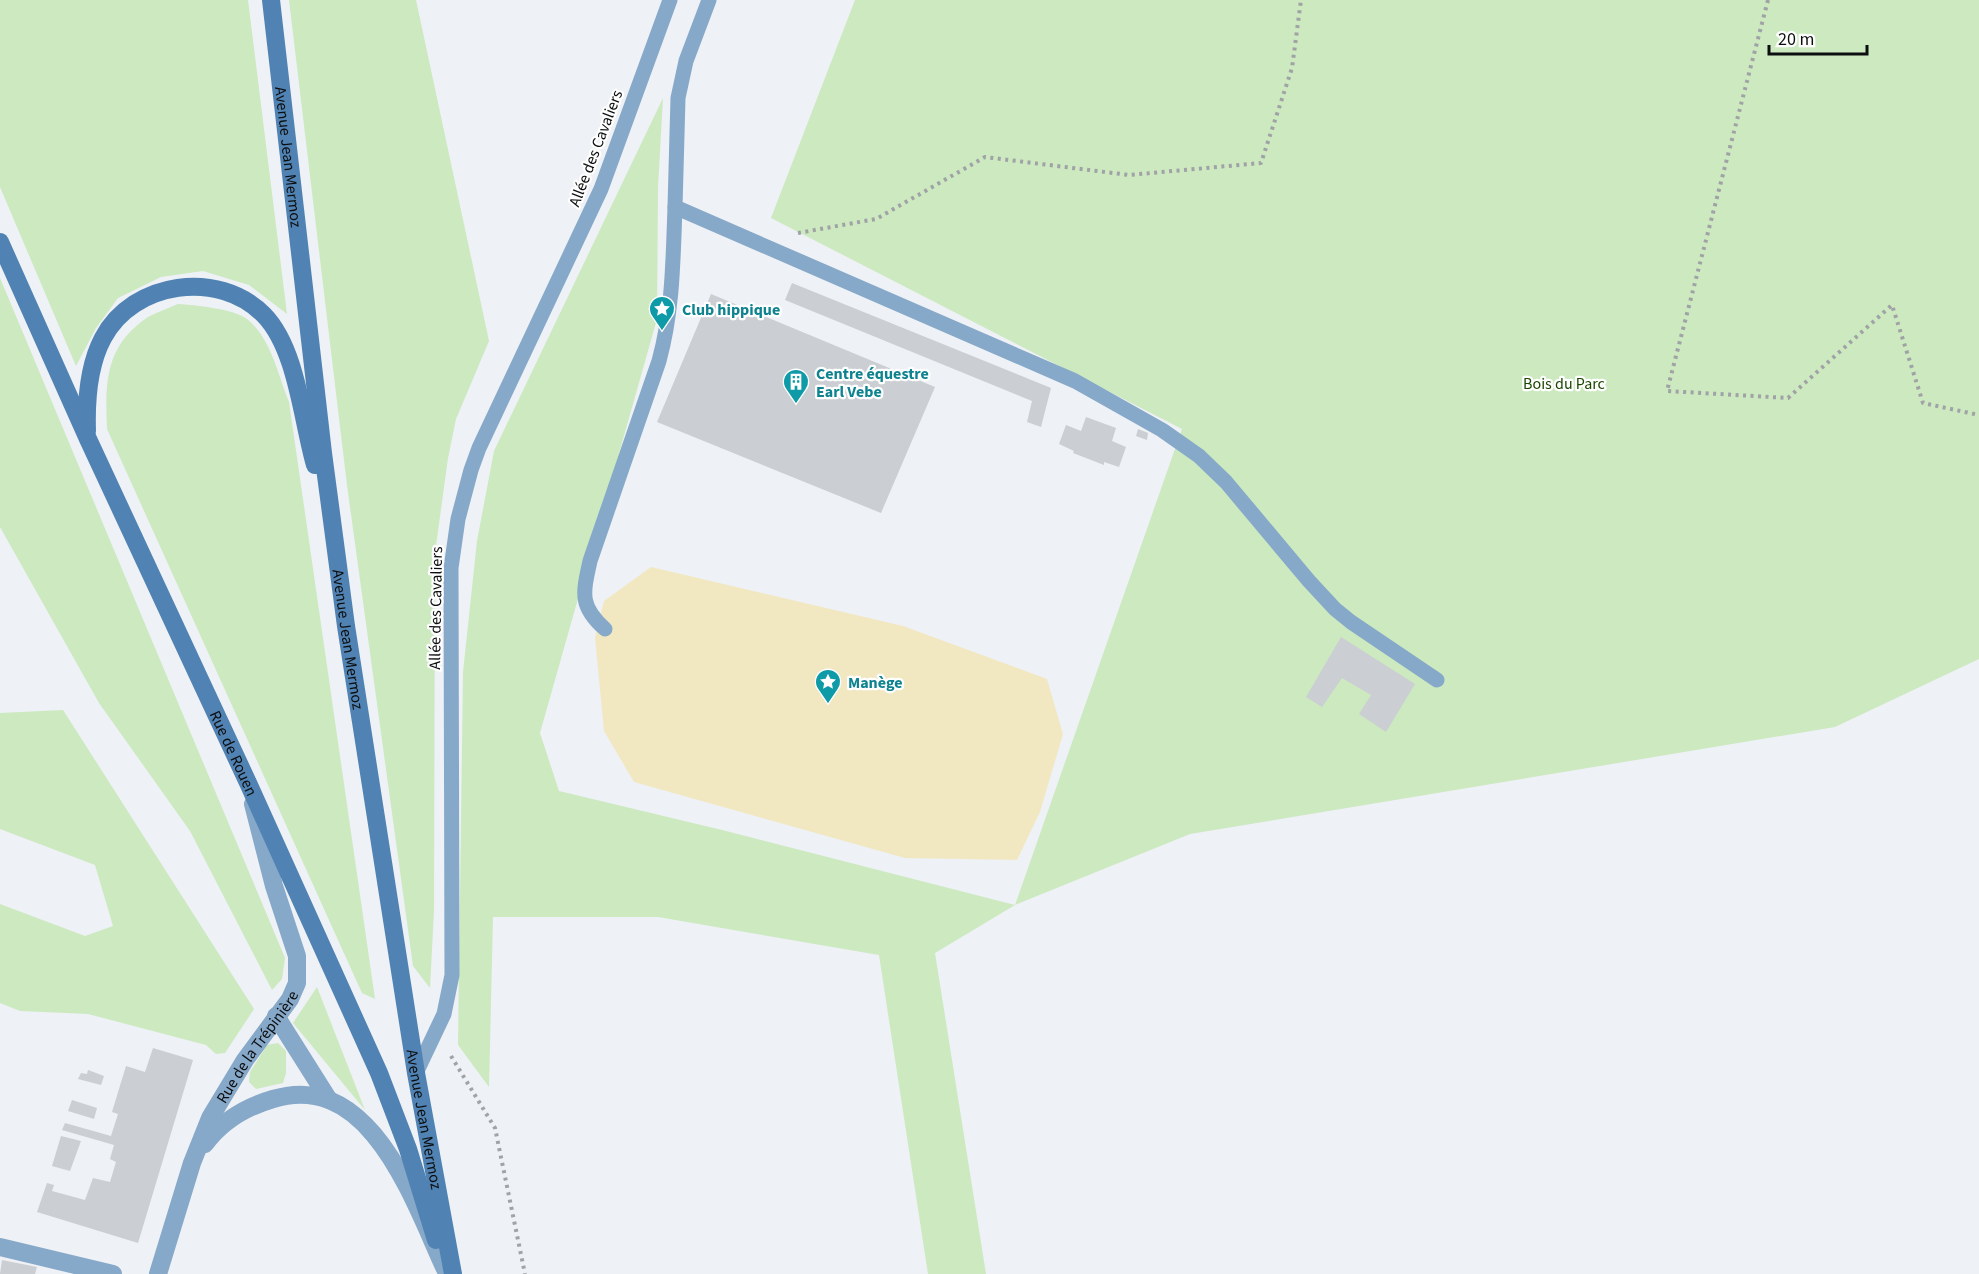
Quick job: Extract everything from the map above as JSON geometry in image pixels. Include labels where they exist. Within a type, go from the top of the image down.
[{"type":"main road","name":"Avenue Jean Mermoz","points":[[272,0],[331,518],[448,1272]]},
{"type":"main road","name":"Rue de Rouen","points":[[0,242],[88,439],[380,1073],[408,1149],[448,1272]]},
{"type":"main road","points":[[88,439],[87,405],[91,372],[103,337],[114,321],[129,307],[162,290],[193,286],[221,291],[244,301],[264,315],[284,344],[314,462],[331,518]]},
{"type":"street","name":"Rue de la Trépinière","points":[[158,1274],[192,1163],[210,1118],[245,1060],[290,999],[297,983],[297,956],[266,861],[249,785]]},
{"type":"street","points":[[276,1016],[328,1100]]},
{"type":"street","name":"Rue de la Trépinière","points":[[192,1163],[212,1135],[225,1122],[259,1103],[279,1097],[296,1096],[328,1100],[353,1114],[379,1140],[406,1187],[448,1272]]},
{"type":"street","points":[[0,1247],[113,1274]]},
{"type":"lane","name":"Allée des Cavaliers","points":[[416,1073],[437,1032],[449,997],[452,975],[451,568],[458,519],[479,448],[601,189],[670,0]]},
{"type":"lane","points":[[605,629],[587,610],[586,582],[590,561],[660,361],[665,338],[672,273],[678,98],[686,60],[709,0]]},
{"type":"lane","points":[[675,207],[1075,381],[1179,441],[1226,482],[1335,609],[1437,680]]},
{"type":"path","points":[[753,241],[876,219],[985,157],[1129,175],[1261,163],[1292,68],[1301,0]]},
{"type":"path","points":[[1768,0],[1667,391],[1788,398],[1892,305],[1923,404],[1979,415]]},
{"type":"path","points":[[437,1032],[495,1128],[525,1274]]},
{"type":"green space","points":[[0,0],[248,0],[287,314],[249,285],[203,271],[161,277],[118,298],[96,328],[76,366],[0,187]]},
{"type":"green space","points":[[289,0],[416,0],[489,341],[456,419],[448,458],[435,553],[434,910],[430,988],[413,966],[347,485]]},
{"type":"green space","name":"Bois du Parc","points":[[855,0],[1979,0],[1979,659],[1835,727],[1190,834],[1015,905],[1182,429],[771,218]]},
{"type":"green space","points":[[663,98],[658,187],[657,319],[540,733],[559,791],[1015,905],[935,953],[986,1274],[928,1274],[879,955],[658,917],[493,917],[489,1087],[458,1045],[463,672],[477,541],[494,451]]},
{"type":"green space","points":[[0,278],[285,958],[282,979],[272,990],[190,831],[99,703],[0,527]]},
{"type":"green space","points":[[178,304],[224,310],[247,319],[268,346],[289,402],[375,999],[362,993],[107,429],[108,381],[111,366],[123,340],[148,317]]},
{"type":"green space","points":[[63,710],[254,1009],[225,1053],[216,1054],[206,1045],[88,1014],[20,1011],[0,1003],[0,904],[85,936],[113,926],[95,865],[0,829],[0,713]]},
{"type":"green space","points":[[317,987],[365,1110],[293,1023]]},
{"type":"green space","points":[[278,1043],[286,1051],[286,1073],[283,1083],[256,1089],[249,1082],[250,1072],[267,1045]]},
{"type":"sand","name":"Manège","points":[[651,567],[903,626],[1047,679],[1063,734],[1040,812],[1017,860],[905,858],[634,782],[604,731],[595,638],[604,601]]},
{"type":"building","points":[[792,283],[1051,388],[1041,427],[1027,422],[1032,401],[785,300]]},
{"type":"building","name":"Centre équestre Earl Vebe","points":[[711,294],[935,387],[881,513],[657,422]]},
{"type":"building","points":[[1086,417],[1116,428],[1112,441],[1126,447],[1119,467],[1104,462],[1104,465],[1073,453],[1074,451],[1059,444],[1066,425],[1081,431]]},
{"type":"building","points":[[1138,429],[1148,433],[1147,440],[1136,436]]},
{"type":"building","points":[[1341,637],[1415,684],[1386,732],[1359,714],[1371,695],[1342,678],[1322,707],[1306,697]]},
{"type":"building","points":[[153,1048],[193,1060],[138,1243],[37,1212],[47,1183],[54,1185],[52,1191],[85,1200],[93,1178],[110,1182],[116,1162],[110,1159],[114,1145],[62,1130],[65,1123],[111,1136],[118,1114],[112,1112],[126,1066],[145,1072]]},
{"type":"building","points":[[88,1070],[104,1076],[101,1085],[78,1079],[81,1073],[87,1074]]},
{"type":"building","points":[[72,1100],[97,1108],[94,1119],[68,1111]]},
{"type":"building","points":[[61,1136],[81,1141],[70,1171],[52,1166]]},
{"type":"building","points":[[2,1260],[37,1267],[35,1274],[0,1274]]},
{"type":"place","name":"Club hippique","points":[[662,332]]},
{"type":"place","name":"Centre équestre Earl Vebe","points":[[796,405]]},
{"type":"place","name":"Manège","points":[[828,705]]}]
